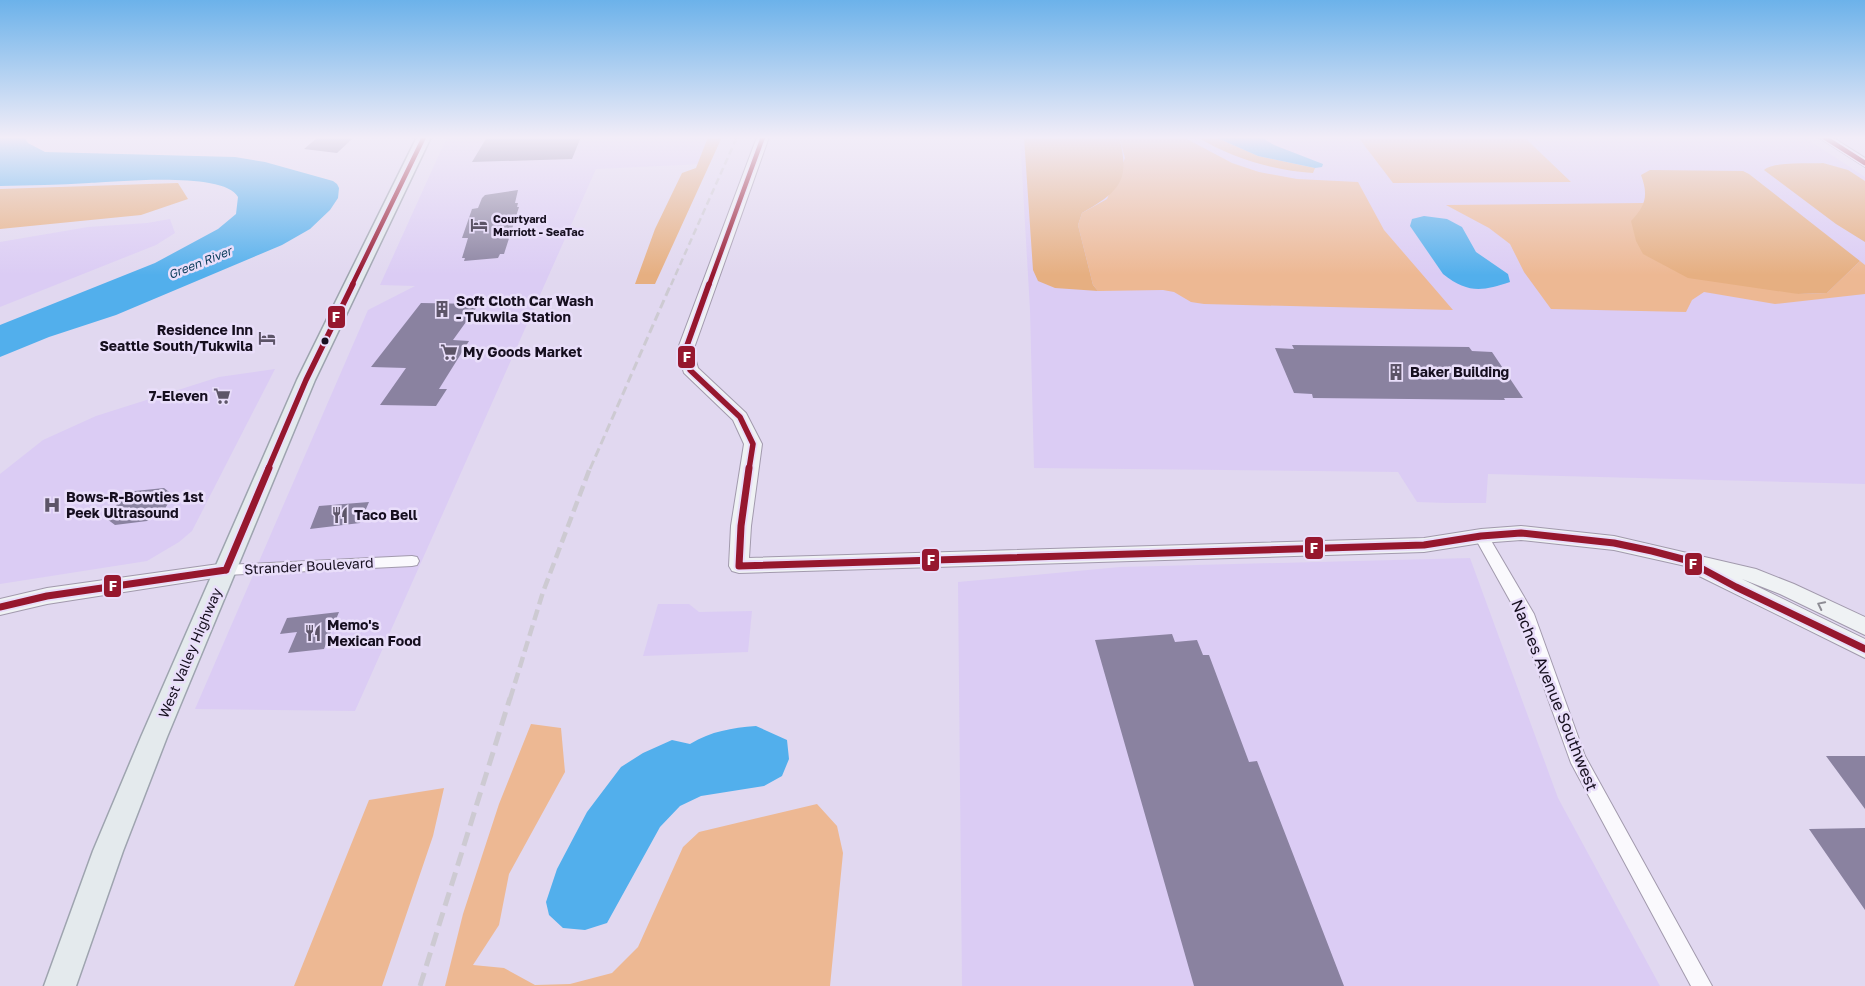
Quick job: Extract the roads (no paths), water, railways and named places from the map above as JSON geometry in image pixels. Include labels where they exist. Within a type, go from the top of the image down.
[{"type":"main road","name":"West Valley Highway","points":[[60,986],[108,851],[154,737],[306,380],[402,183]]},
{"type":"street","points":[[745,183],[685,351],[690,370],[740,417],[752,444],[740,526],[739,566],[1424,545],[1481,536],[1520,533],[1568,536],[1614,543],[1728,568],[1787,589],[1865,627]]},
{"type":"street","name":"Naches Avenue Southwest","points":[[1481,536],[1526,614],[1577,758],[1702,986]]},
{"type":"street","points":[[1686,560],[1736,588],[1865,649]]},
{"type":"street","name":"Strander Boulevard","points":[[0,607],[47,596],[226,570],[412,561]]},
{"type":"water","points":[[0,183],[86,183],[67,184],[0,186]]},
{"type":"water","name":"Green River","points":[[206,183],[336,183],[339,188],[338,198],[330,210],[310,229],[282,245],[116,315],[49,337],[0,357],[0,325],[155,263],[218,229],[236,214],[238,197],[229,189]]},
{"type":"water","points":[[1424,216],[1447,219],[1462,227],[1476,252],[1508,274],[1510,282],[1484,289],[1476,289],[1460,285],[1443,274],[1410,226],[1412,219]]},
{"type":"water","points":[[756,726],[787,740],[789,759],[782,776],[764,786],[701,796],[680,806],[660,827],[607,923],[585,930],[563,928],[549,915],[546,902],[557,869],[587,812],[621,767],[643,753],[672,740],[690,744],[722,731]]},
{"type":"railway","points":[[671,285],[716,183]]},
{"type":"railway","points":[[590,469],[671,284]]},
{"type":"railway","points":[[510,699],[543,592],[590,468]]},
{"type":"railway","points":[[420,986],[510,698]]},
{"type":"place","name":"Courtyard Marriott - SeaTac","points":[[479,225]]},
{"type":"place","name":"Soft Cloth Car Wash - Tukwila Station","points":[[442,309]]},
{"type":"place","name":"Residence Inn Seattle South/Tukwila","points":[[267,338]]},
{"type":"place","name":"My Goods Market","points":[[449,352]]},
{"type":"place","name":"Baker Building","points":[[1396,372]]},
{"type":"place","name":"7-Eleven","points":[[222,396]]},
{"type":"place","name":"Bows-R-Bowties 1st Peek Ultrasound","points":[[52,505]]},
{"type":"place","name":"Taco Bell","points":[[340,515]]},
{"type":"place","name":"Memo's Mexican Food","points":[[313,633]]}]
